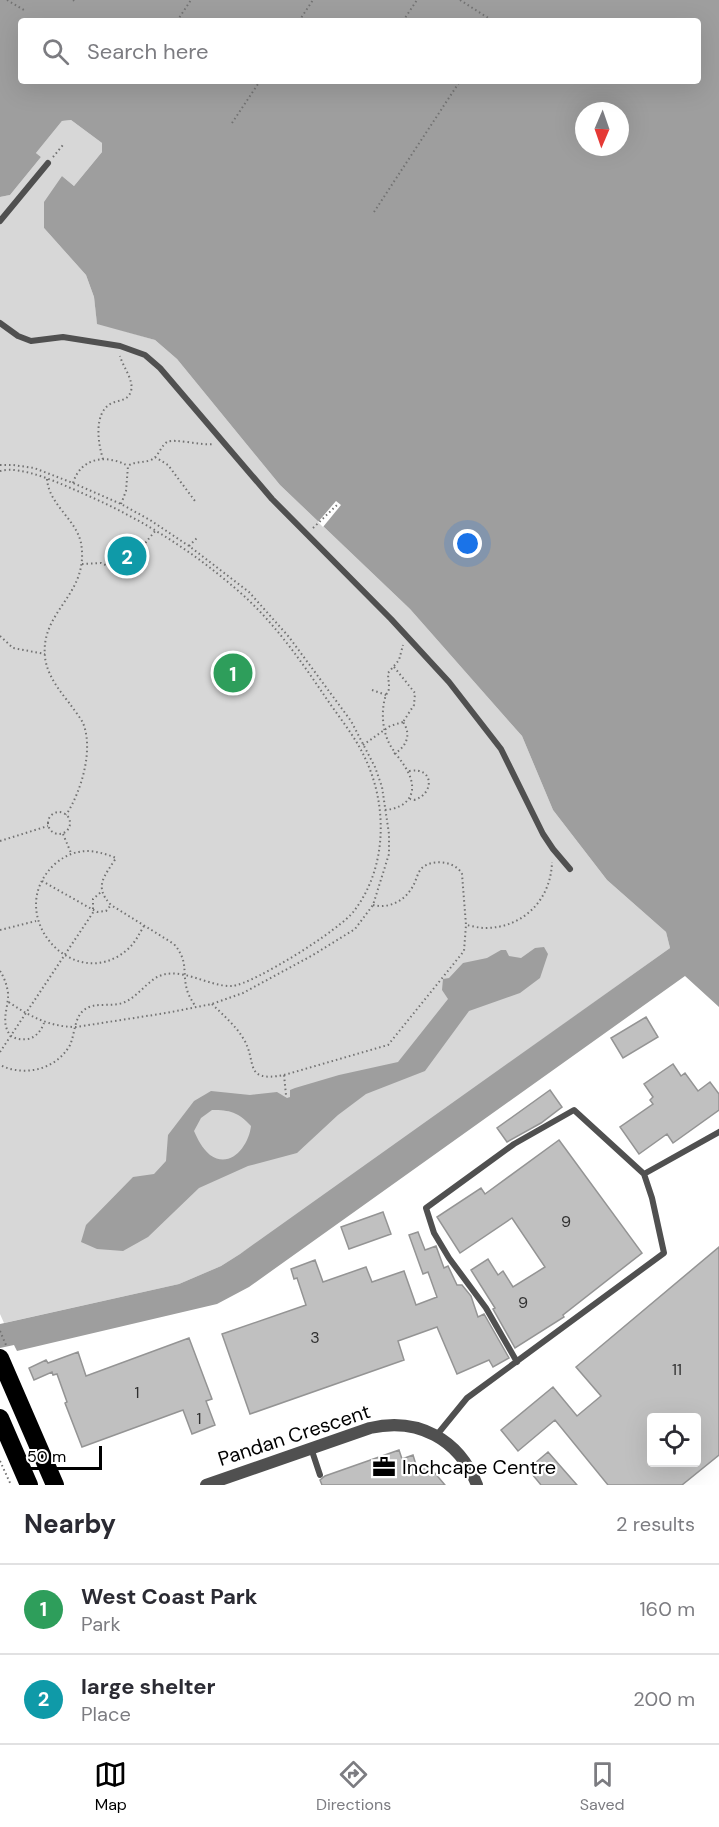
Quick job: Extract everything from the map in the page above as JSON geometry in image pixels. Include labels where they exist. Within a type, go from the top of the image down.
[{"type":"highway","points":[[2,1354],[55,1485]]},
{"type":"highway","points":[[0,1418],[29,1485]]},
{"type":"street","name":"Pandan Crescent","points":[[206,1485],[384,1425],[414,1426],[436,1436],[456,1450],[472,1473],[477,1485]]},
{"type":"lane","points":[[0,221],[48,163]]},
{"type":"lane","points":[[0,323],[18,336],[31,341],[63,337],[120,346],[145,355],[160,368],[272,499],[391,618],[449,682],[501,749],[543,834],[570,869]]},
{"type":"lane","points":[[436,1436],[467,1398],[517,1362],[664,1253],[652,1198],[644,1174],[574,1110],[514,1144],[426,1208],[434,1233],[449,1258],[486,1308],[517,1362]]},
{"type":"lane","points":[[644,1174],[719,1132]]},
{"type":"lane","points":[[311,1448],[320,1475]]},
{"type":"path","points":[[7,0],[24,10]]},
{"type":"path","points":[[179,18],[190,0]]},
{"type":"path","points":[[302,18],[313,0]]},
{"type":"path","points":[[405,18],[417,0]]},
{"type":"path","points":[[460,0],[488,18]]},
{"type":"path","points":[[232,123],[258,84]]},
{"type":"path","points":[[374,212],[458,84]]},
{"type":"path","points":[[48,163],[63,146]]},
{"type":"path","points":[[103,459],[98,437],[100,418],[108,406],[126,398],[131,391],[131,380],[123,366],[120,346]]},
{"type":"path","points":[[128,466],[155,457],[164,444],[172,440],[198,445],[223,443]]},
{"type":"path","points":[[155,457],[168,465],[195,501]]},
{"type":"path","points":[[73,483],[83,466],[103,459],[114,460],[128,466]]},
{"type":"path","points":[[0,465],[34,468],[121,504],[189,546],[249,592],[289,637],[351,721],[375,767],[389,834],[389,854],[373,904],[355,929],[251,989],[212,1004],[76,1027],[44,1022],[7,1001]]},
{"type":"path","points":[[121,504],[126,491],[128,466]]},
{"type":"path","points":[[0,471],[5,469],[19,471],[48,479],[106,504],[157,530],[210,568],[245,597],[269,622],[311,676],[363,753],[375,784],[380,823],[379,851],[374,876],[365,895],[353,913],[326,936],[238,985],[229,986],[185,975],[160,975],[126,1002],[114,1006],[90,1007],[81,1014],[70,1044],[52,1063],[32,1071],[18,1071],[0,1065]]},
{"type":"path","points":[[48,479],[48,488],[52,497],[77,531],[81,543],[82,564],[76,584],[49,628],[45,654],[51,676],[83,724],[86,740],[83,777],[66,815]]},
{"type":"path","points":[[307,534],[337,505]]},
{"type":"path","points":[[82,564],[101,563],[115,569],[144,565],[148,538],[157,530]]},
{"type":"path","points":[[189,546],[198,537]]},
{"type":"path","points":[[109,567],[108,552],[111,548],[146,545]]},
{"type":"path","points":[[403,632],[402,654],[388,673],[389,686],[383,711],[384,729],[394,754],[408,771],[411,787],[410,799]]},
{"type":"path","points":[[0,636],[14,648],[45,654]]},
{"type":"path","points":[[363,745],[384,729],[403,722],[414,705],[415,693],[394,667]]},
{"type":"path","points":[[372,690],[386,695]]},
{"type":"path","points":[[394,754],[401,750],[406,741],[408,733],[403,722]]},
{"type":"path","points":[[385,810],[400,807],[410,799],[414,800],[425,795],[428,788],[425,773],[420,770],[408,771]]},
{"type":"path","points":[[59,812],[69,818],[70,825],[63,834],[55,833],[48,826],[49,818],[54,813],[59,812]]},
{"type":"path","points":[[0,841],[48,826]]},
{"type":"path","points":[[63,834],[71,853]]},
{"type":"path","points":[[144,926],[128,950],[111,960],[91,963],[64,956],[44,938],[36,921],[35,900],[38,886],[54,865],[71,853],[94,851],[116,858],[101,883],[102,892],[111,905],[174,944],[182,953],[188,993],[195,1006]]},
{"type":"path","points":[[212,1004],[229,1020],[245,1041],[252,1065],[257,1073],[266,1077],[284,1075],[388,1045],[464,951],[466,926],[462,874],[458,867],[450,864],[440,862],[426,865],[419,871],[409,893],[402,900],[386,906],[373,904]]},
{"type":"path","points":[[466,926],[485,928],[504,926],[525,916],[538,904],[547,890],[552,873]]},
{"type":"path","points":[[42,880],[94,911],[104,912],[111,905]]},
{"type":"path","points":[[94,911],[93,899],[102,892]]},
{"type":"path","points":[[0,1052],[94,911]]},
{"type":"path","points":[[0,930],[36,921]]},
{"type":"path","points":[[0,970],[4,976],[8,994],[7,1001],[2,1008]]},
{"type":"path","points":[[246,981],[251,989]]},
{"type":"path","points":[[1,1024],[11,1036],[27,1039],[35,1036],[41,1030],[44,1022]]},
{"type":"path","points":[[284,1075],[286,1095]]},
{"type":"path","points":[[0,1331],[2,1354]]},
{"type":"path","points":[[0,1461],[11,1485]]},
{"type":"shaded area","points":[[0,0],[719,0],[719,1007],[685,976],[249,1287],[217,1304],[17,1351],[14,1345],[0,1348],[0,1324],[179,1284],[221,1266],[670,948],[666,932],[607,880],[553,810],[522,736],[410,609],[280,485],[177,359],[155,340],[97,324],[94,297],[86,275],[44,228],[44,202],[62,176],[74,186],[102,152],[102,143],[71,120],[62,121],[36,153],[41,157],[10,195],[0,197]]},
{"type":"shaded area","points":[[71,120],[102,143],[102,152],[74,186],[62,176],[44,228],[86,275],[94,297],[97,323],[155,340],[177,359],[280,485],[410,609],[522,736],[553,810],[607,880],[666,932],[670,948],[259,1242],[221,1266],[179,1284],[4,1323],[0,1314],[0,197],[10,195],[41,157],[36,153],[62,121]]},
{"type":"shaded area","points":[[544,947],[548,954],[540,978],[520,993],[469,1011],[425,1071],[366,1094],[338,1115],[297,1153],[248,1166],[199,1188],[148,1237],[123,1251],[97,1249],[81,1242],[86,1225],[133,1177],[154,1174],[166,1161],[168,1135],[194,1101],[211,1091],[250,1095],[277,1092],[287,1098],[290,1097],[290,1090],[295,1088],[339,1075],[398,1062],[448,999],[442,990],[443,979],[449,978],[463,963],[487,958],[501,950],[506,950],[509,956],[521,958],[535,948]],"holes":[[[212,1110],[229,1111],[251,1126],[247,1141],[232,1157],[218,1159],[210,1155],[200,1144],[194,1131],[201,1118]]]},
{"type":"pier","points":[[336,501],[341,505],[323,527],[318,522]]},
{"type":"building","points":[[141,547],[143,562],[114,565],[112,550]]},
{"type":"building","points":[[646,1017],[658,1037],[623,1058],[611,1038]]},
{"type":"building","points":[[673,1064],[681,1076],[685,1073],[698,1091],[710,1082],[719,1094],[719,1110],[673,1143],[667,1134],[639,1154],[620,1127],[653,1104],[650,1100],[653,1097],[644,1084]]},
{"type":"building","points":[[550,1090],[562,1107],[541,1123],[507,1142],[497,1128]]},
{"type":"building","points":[[559,1140],[642,1253],[563,1315],[564,1317],[515,1348],[493,1309],[495,1308],[471,1270],[488,1259],[498,1275],[503,1271],[513,1287],[545,1267],[512,1218],[460,1253],[437,1217],[481,1188],[485,1194]]},
{"type":"building","points":[[383,1212],[391,1234],[349,1249],[341,1227]]},
{"type":"building","points":[[418,1232],[425,1250],[436,1246],[444,1268],[448,1266],[457,1285],[462,1285],[471,1296],[478,1317],[484,1314],[509,1358],[493,1367],[489,1360],[457,1374],[437,1327],[398,1341],[404,1360],[250,1414],[222,1334],[306,1305],[297,1278],[294,1279],[291,1269],[315,1260],[323,1282],[366,1267],[372,1282],[404,1271],[416,1305],[437,1297],[428,1272],[423,1274],[409,1235]]},
{"type":"building","points":[[719,1247],[719,1455],[682,1485],[608,1485],[555,1420],[518,1451],[501,1430],[553,1387],[577,1416],[601,1396],[576,1367]]},
{"type":"building","points":[[189,1338],[212,1399],[206,1401],[215,1425],[192,1434],[183,1410],[82,1447],[65,1403],[67,1402],[57,1374],[53,1375],[52,1372],[34,1380],[29,1368],[46,1360],[48,1363],[78,1352],[86,1376]]},
{"type":"building","name":"Inchcape Centre","points":[[399,1450],[402,1459],[413,1455],[417,1468],[428,1465],[445,1485],[322,1485],[320,1480],[325,1476]]},
{"type":"building","points":[[548,1452],[577,1485],[541,1485],[528,1469]]},
{"type":"place","name":"large shelter","points":[[127,556]]},
{"type":"place","name":"West Coast Park","points":[[233,673]]},
{"type":"place","name":"Inchcape Centre","points":[[384,1467]]}]
